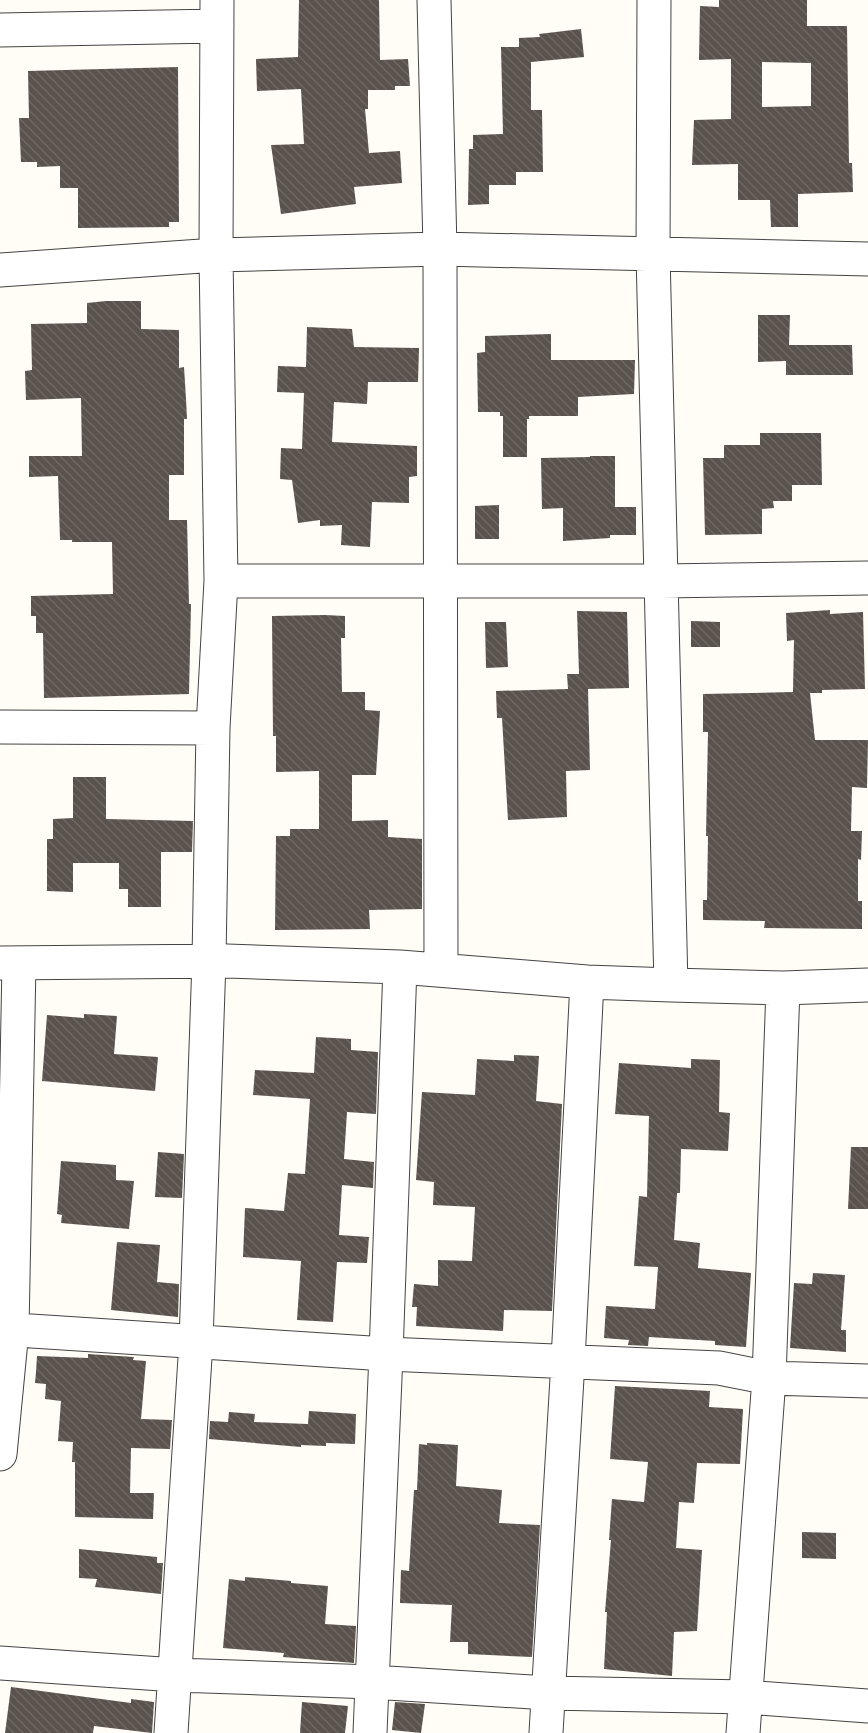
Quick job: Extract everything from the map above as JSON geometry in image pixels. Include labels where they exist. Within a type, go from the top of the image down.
[{"type":"street","points":[[434,0],[440,249],[441,970]]},
{"type":"street","points":[[654,0],[653,255],[671,985]]},
{"type":"street","points":[[0,30],[217,13],[216,255],[221,581],[213,728],[210,960],[196,1342],[171,1733]]},
{"type":"street","points":[[0,270],[216,255],[440,249],[868,259]]},
{"type":"street","points":[[221,581],[661,581],[868,578]]},
{"type":"street","points":[[0,728],[213,728]]},
{"type":"street","points":[[0,1454],[6,1330],[10,963],[210,960],[400,967],[587,982],[783,988],[868,985]]},
{"type":"street","points":[[370,1733],[400,967]]},
{"type":"street","points":[[546,1733],[587,982]]},
{"type":"street","points":[[743,1733],[769,1378],[783,988]]},
{"type":"street","points":[[6,1330],[386,1354],[718,1368],[769,1378],[868,1381]]},
{"type":"street","points":[[0,1664],[548,1693],[746,1697],[868,1706]]},
{"type":"building","points":[[299,0],[379,0],[380,60],[408,59],[410,86],[395,86],[395,90],[368,90],[368,109],[365,109],[369,153],[400,151],[402,183],[354,187],[356,204],[281,214],[271,145],[304,144],[301,89],[257,91],[256,59],[298,57]]},
{"type":"building","points":[[719,0],[807,0],[807,26],[847,26],[849,163],[852,163],[853,192],[798,194],[798,227],[771,227],[770,200],[738,200],[738,164],[692,165],[694,120],[731,119],[731,59],[699,60],[700,6],[719,7]],"holes":[[[762,62],[811,63],[811,106],[762,107]]]},
{"type":"building","points":[[581,29],[584,57],[531,62],[531,110],[542,110],[543,172],[516,172],[516,185],[489,185],[489,204],[468,205],[469,149],[473,149],[473,135],[503,134],[501,47],[519,47],[519,38],[540,37],[539,34]]},
{"type":"building","points":[[178,67],[179,222],[169,222],[169,227],[78,228],[78,188],[60,188],[60,166],[37,167],[37,162],[21,162],[19,118],[29,118],[28,71]]},
{"type":"building","points":[[141,301],[141,329],[179,330],[179,368],[184,367],[187,419],[184,419],[184,475],[169,475],[169,520],[187,520],[189,604],[191,604],[189,694],[44,698],[43,633],[36,633],[36,616],[31,616],[31,596],[113,594],[112,542],[60,540],[58,476],[29,477],[29,456],[82,456],[81,398],[26,400],[25,371],[32,370],[31,324],[87,323],[87,303]]},
{"type":"building","points":[[758,315],[790,315],[789,345],[852,345],[853,375],[786,375],[786,361],[758,362]]},
{"type":"building","points":[[307,327],[352,329],[354,347],[419,348],[418,382],[368,382],[367,404],[334,402],[332,442],[417,446],[417,476],[409,477],[409,503],[372,502],[370,547],[341,545],[342,525],[320,526],[320,520],[298,523],[292,480],[280,479],[281,448],[302,449],[304,393],[277,392],[278,366],[306,367]]},
{"type":"building","points":[[551,334],[551,360],[635,360],[634,394],[578,397],[578,416],[529,416],[527,419],[527,457],[503,457],[503,416],[500,416],[500,412],[478,412],[477,353],[485,352],[485,336]]},
{"type":"building","points":[[760,433],[821,433],[822,485],[792,485],[792,501],[773,501],[774,508],[762,509],[762,534],[705,535],[703,458],[724,458],[724,445],[760,445]]},
{"type":"building","points":[[615,456],[615,507],[636,507],[636,535],[610,535],[610,538],[563,541],[563,508],[542,509],[541,458]]},
{"type":"building","points":[[499,505],[499,539],[475,539],[475,506]]},
{"type":"building","points":[[830,610],[830,614],[863,612],[865,689],[822,690],[822,693],[810,693],[815,740],[868,740],[867,788],[852,787],[851,831],[862,831],[861,860],[858,859],[858,901],[862,901],[862,929],[764,928],[765,921],[703,920],[703,900],[707,900],[708,732],[703,732],[703,694],[793,692],[794,640],[787,641],[786,613]]},
{"type":"building","points":[[577,611],[627,612],[629,688],[588,689],[590,770],[566,771],[567,817],[508,820],[502,718],[497,718],[496,691],[568,689],[567,674],[579,674]]},
{"type":"building","points":[[272,616],[345,616],[345,638],[341,638],[342,692],[365,692],[365,710],[380,711],[376,775],[352,775],[352,821],[388,820],[388,837],[422,839],[422,909],[369,910],[370,929],[275,930],[276,836],[290,836],[290,829],[319,829],[319,771],[276,772],[276,736],[273,736]]},
{"type":"building","points":[[691,621],[720,622],[720,647],[691,647]]},
{"type":"building","points":[[485,622],[506,622],[508,667],[486,668]]},
{"type":"building","points":[[73,777],[106,777],[106,819],[193,821],[192,852],[161,852],[161,907],[128,907],[128,889],[119,889],[119,863],[73,863],[73,892],[47,891],[47,839],[53,839],[53,819],[73,818]]},
{"type":"building","points":[[84,1014],[117,1016],[114,1054],[158,1057],[155,1091],[42,1081],[47,1015],[84,1018]]},
{"type":"building","points":[[316,1037],[351,1039],[351,1050],[378,1052],[376,1114],[347,1112],[344,1159],[374,1162],[373,1188],[342,1185],[339,1235],[369,1237],[367,1263],[337,1262],[333,1322],[297,1320],[301,1261],[243,1257],[245,1208],[284,1211],[288,1173],[305,1174],[310,1099],[253,1095],[255,1070],[314,1073]]},
{"type":"building","points":[[514,1055],[539,1056],[536,1101],[562,1104],[552,1311],[504,1310],[503,1331],[416,1326],[417,1307],[412,1307],[414,1284],[438,1286],[438,1260],[472,1261],[475,1207],[433,1205],[434,1182],[416,1180],[422,1092],[475,1095],[477,1059],[514,1061]]},
{"type":"building","points":[[691,1059],[720,1060],[719,1112],[730,1113],[728,1151],[681,1149],[680,1193],[677,1193],[674,1240],[700,1243],[698,1268],[751,1273],[746,1347],[715,1345],[715,1341],[649,1337],[648,1346],[628,1345],[629,1340],[604,1338],[606,1306],[655,1309],[658,1267],[634,1266],[639,1196],[647,1197],[649,1116],[615,1114],[619,1063],[691,1068]]},
{"type":"building","points":[[851,1147],[868,1147],[868,1209],[848,1209]]},
{"type":"building","points":[[158,1152],[184,1154],[182,1198],[155,1197]]},
{"type":"building","points":[[61,1161],[116,1165],[116,1180],[134,1181],[129,1229],[61,1223],[62,1215],[57,1214]]},
{"type":"building","points":[[117,1242],[160,1245],[157,1282],[179,1284],[178,1317],[111,1310]]},
{"type":"building","points":[[813,1273],[845,1275],[841,1330],[846,1330],[846,1352],[790,1348],[794,1283],[812,1284]]},
{"type":"building","points":[[88,1354],[134,1357],[133,1360],[146,1361],[141,1419],[172,1420],[170,1449],[131,1448],[130,1493],[154,1493],[153,1519],[75,1517],[73,1442],[58,1441],[61,1401],[45,1399],[46,1384],[35,1383],[37,1356],[88,1358]]},
{"type":"building","points":[[615,1386],[710,1391],[709,1407],[743,1409],[740,1464],[697,1463],[694,1503],[679,1502],[676,1548],[702,1550],[697,1631],[674,1632],[672,1676],[604,1669],[612,1499],[644,1502],[648,1462],[610,1459]]},
{"type":"building","points":[[309,1411],[356,1414],[355,1444],[326,1443],[326,1446],[301,1445],[301,1447],[209,1439],[210,1421],[228,1422],[229,1412],[255,1414],[254,1422],[308,1424]]},
{"type":"building","points":[[427,1443],[458,1445],[456,1486],[502,1490],[499,1523],[540,1525],[532,1657],[468,1654],[468,1642],[450,1642],[452,1605],[400,1603],[401,1570],[409,1571],[419,1444],[427,1445]]},
{"type":"building","points":[[802,1532],[836,1533],[836,1559],[802,1558]]},
{"type":"building","points":[[79,1549],[157,1557],[157,1563],[163,1563],[161,1594],[95,1587],[97,1579],[79,1578]]},
{"type":"building","points":[[245,1577],[328,1586],[325,1624],[356,1626],[354,1663],[283,1657],[284,1653],[223,1648],[229,1579],[245,1581]]},
{"type":"building","points":[[11,1687],[131,1703],[131,1699],[154,1702],[152,1733],[94,1726],[93,1733],[5,1733]]},
{"type":"building","points":[[302,1702],[348,1706],[345,1733],[300,1733]]},
{"type":"building","points":[[395,1702],[425,1704],[421,1733],[392,1730]]}]
